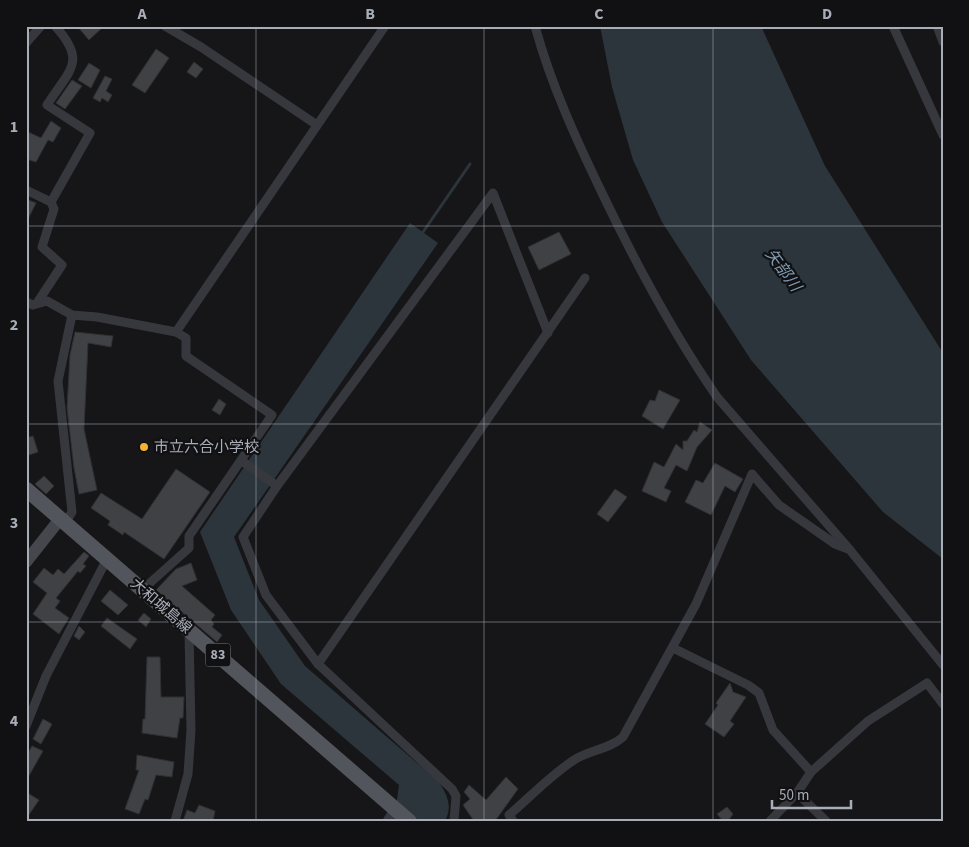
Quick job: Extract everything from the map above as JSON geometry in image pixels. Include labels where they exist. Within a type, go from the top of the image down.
[{"type":"main road","name":"大和城島線","points":[[26,489],[189,631],[391,814],[409,821]]},
{"type":"street","points":[[26,43],[41,26]]},
{"type":"street","points":[[51,202],[90,133],[47,106],[75,61],[73,50],[55,26]]},
{"type":"street","points":[[164,26],[201,46],[317,125]]},
{"type":"street","points":[[176,332],[385,26]]},
{"type":"street","points":[[535,26],[552,76],[587,163],[640,272],[671,325],[717,397],[850,550],[943,665]]},
{"type":"street","points":[[893,26],[943,135]]},
{"type":"street","points":[[937,26],[943,42]]},
{"type":"street","points":[[26,190],[51,202],[54,209],[42,247],[62,265],[37,303]]},
{"type":"street","points":[[454,821],[456,796],[452,789],[318,664],[266,595],[243,537],[277,486],[494,193],[548,333]]},
{"type":"street","points":[[318,664],[585,278]]},
{"type":"street","points":[[26,302],[33,305],[47,301],[72,316],[98,317],[176,332],[186,338],[186,356],[272,415],[189,536],[189,548],[142,590]]},
{"type":"street","points":[[26,562],[72,512],[58,381],[72,316]]},
{"type":"street","points":[[242,461],[277,486]]},
{"type":"street","points":[[512,821],[509,814],[574,760],[591,751],[617,742],[623,737],[696,604],[752,474],[779,505],[835,544],[850,550]]},
{"type":"street","points":[[26,726],[46,676],[107,559]]},
{"type":"street","points":[[175,821],[188,774],[191,730],[189,631]]},
{"type":"street","points":[[673,648],[759,693],[772,730],[811,772]]},
{"type":"street","points":[[770,821],[797,793],[811,772],[868,720],[927,683],[943,704]]},
{"type":"street","points":[[797,793],[826,821]]},
{"type":"water","name":"矢部川","points":[[600,26],[761,26],[825,166],[943,353],[943,559],[883,512],[751,360],[662,222],[633,160],[612,87]]},
{"type":"water","points":[[410,223],[438,243],[234,537],[259,600],[305,666],[439,782],[449,805],[445,821],[394,821],[399,785],[281,684],[231,610],[200,532]]},
{"type":"building","points":[[77,26],[104,26],[89,40]]},
{"type":"building","points":[[156,49],[169,58],[145,93],[132,85]]},
{"type":"building","points":[[194,62],[203,69],[196,78],[187,72]]},
{"type":"building","points":[[89,63],[100,70],[91,88],[78,80]]},
{"type":"building","points":[[105,76],[112,79],[106,91],[112,95],[108,102],[102,98],[100,102],[93,98]]},
{"type":"building","points":[[72,80],[82,86],[65,109],[56,103]]},
{"type":"building","points":[[51,121],[61,128],[53,142],[48,140],[36,162],[26,159],[26,131],[41,138]]},
{"type":"building","points":[[26,199],[36,203],[26,223]]},
{"type":"building","points":[[559,232],[571,254],[539,270],[528,247]]},
{"type":"building","points":[[75,332],[113,336],[111,347],[88,343],[84,429],[97,490],[79,494],[67,408],[70,355]]},
{"type":"building","points":[[659,390],[680,400],[663,429],[642,416],[650,400],[655,401]]},
{"type":"building","points":[[219,399],[226,404],[220,415],[212,410]]},
{"type":"building","points":[[700,422],[712,430],[697,447],[687,471],[676,465],[664,488],[671,491],[666,502],[642,491],[654,462],[664,467],[676,444],[683,450],[683,441],[687,441],[694,430],[697,432]]},
{"type":"building","points":[[33,436],[38,452],[26,456],[26,438]]},
{"type":"building","points":[[715,463],[743,479],[735,492],[725,486],[711,515],[685,502],[696,480],[703,483]]},
{"type":"building","points":[[176,469],[210,492],[164,559],[124,532],[123,535],[108,525],[110,521],[91,508],[101,493],[142,519]]},
{"type":"building","points":[[44,476],[54,486],[46,494],[35,484]]},
{"type":"building","points":[[615,489],[627,497],[608,522],[597,514]]},
{"type":"building","points":[[84,552],[89,556],[83,564],[86,566],[80,573],[78,571],[56,598],[60,601],[55,608],[69,618],[59,634],[33,614],[47,593],[33,582],[44,568],[53,575],[58,569],[64,574]]},
{"type":"building","points":[[191,563],[197,580],[182,586],[215,615],[211,620],[214,624],[212,627],[222,635],[217,642],[156,590],[176,569]]},
{"type":"building","points":[[110,590],[128,605],[118,615],[101,601]]},
{"type":"building","points":[[144,613],[151,619],[146,627],[138,620]]},
{"type":"building","points":[[107,618],[137,639],[130,649],[101,626]]},
{"type":"building","points":[[79,626],[85,632],[79,640],[74,636]]},
{"type":"building","points":[[147,657],[160,657],[161,697],[184,697],[183,718],[180,718],[177,738],[142,733],[143,719],[145,719]]},
{"type":"building","points":[[730,683],[733,692],[746,697],[730,721],[734,724],[724,737],[705,724],[718,705],[716,703]]},
{"type":"building","points":[[43,719],[52,724],[41,744],[33,739]]},
{"type":"building","points":[[32,746],[43,751],[26,781],[26,756]]},
{"type":"building","points":[[137,755],[174,762],[172,777],[156,775],[148,800],[145,799],[139,814],[125,809],[139,770],[136,770]]},
{"type":"building","points":[[506,777],[518,789],[495,821],[474,821],[463,805],[470,799],[464,792],[469,785],[486,800]]},
{"type":"building","points":[[26,792],[39,800],[26,819]]},
{"type":"building","points":[[199,805],[215,811],[213,821],[183,821],[187,810],[195,813]]},
{"type":"building","points":[[727,807],[733,814],[728,821],[723,821],[717,814]]},
{"type":"waterway","points":[[421,235],[470,164]]},
{"type":"place","name":"市立六合小学校","points":[[144,447]]}]
